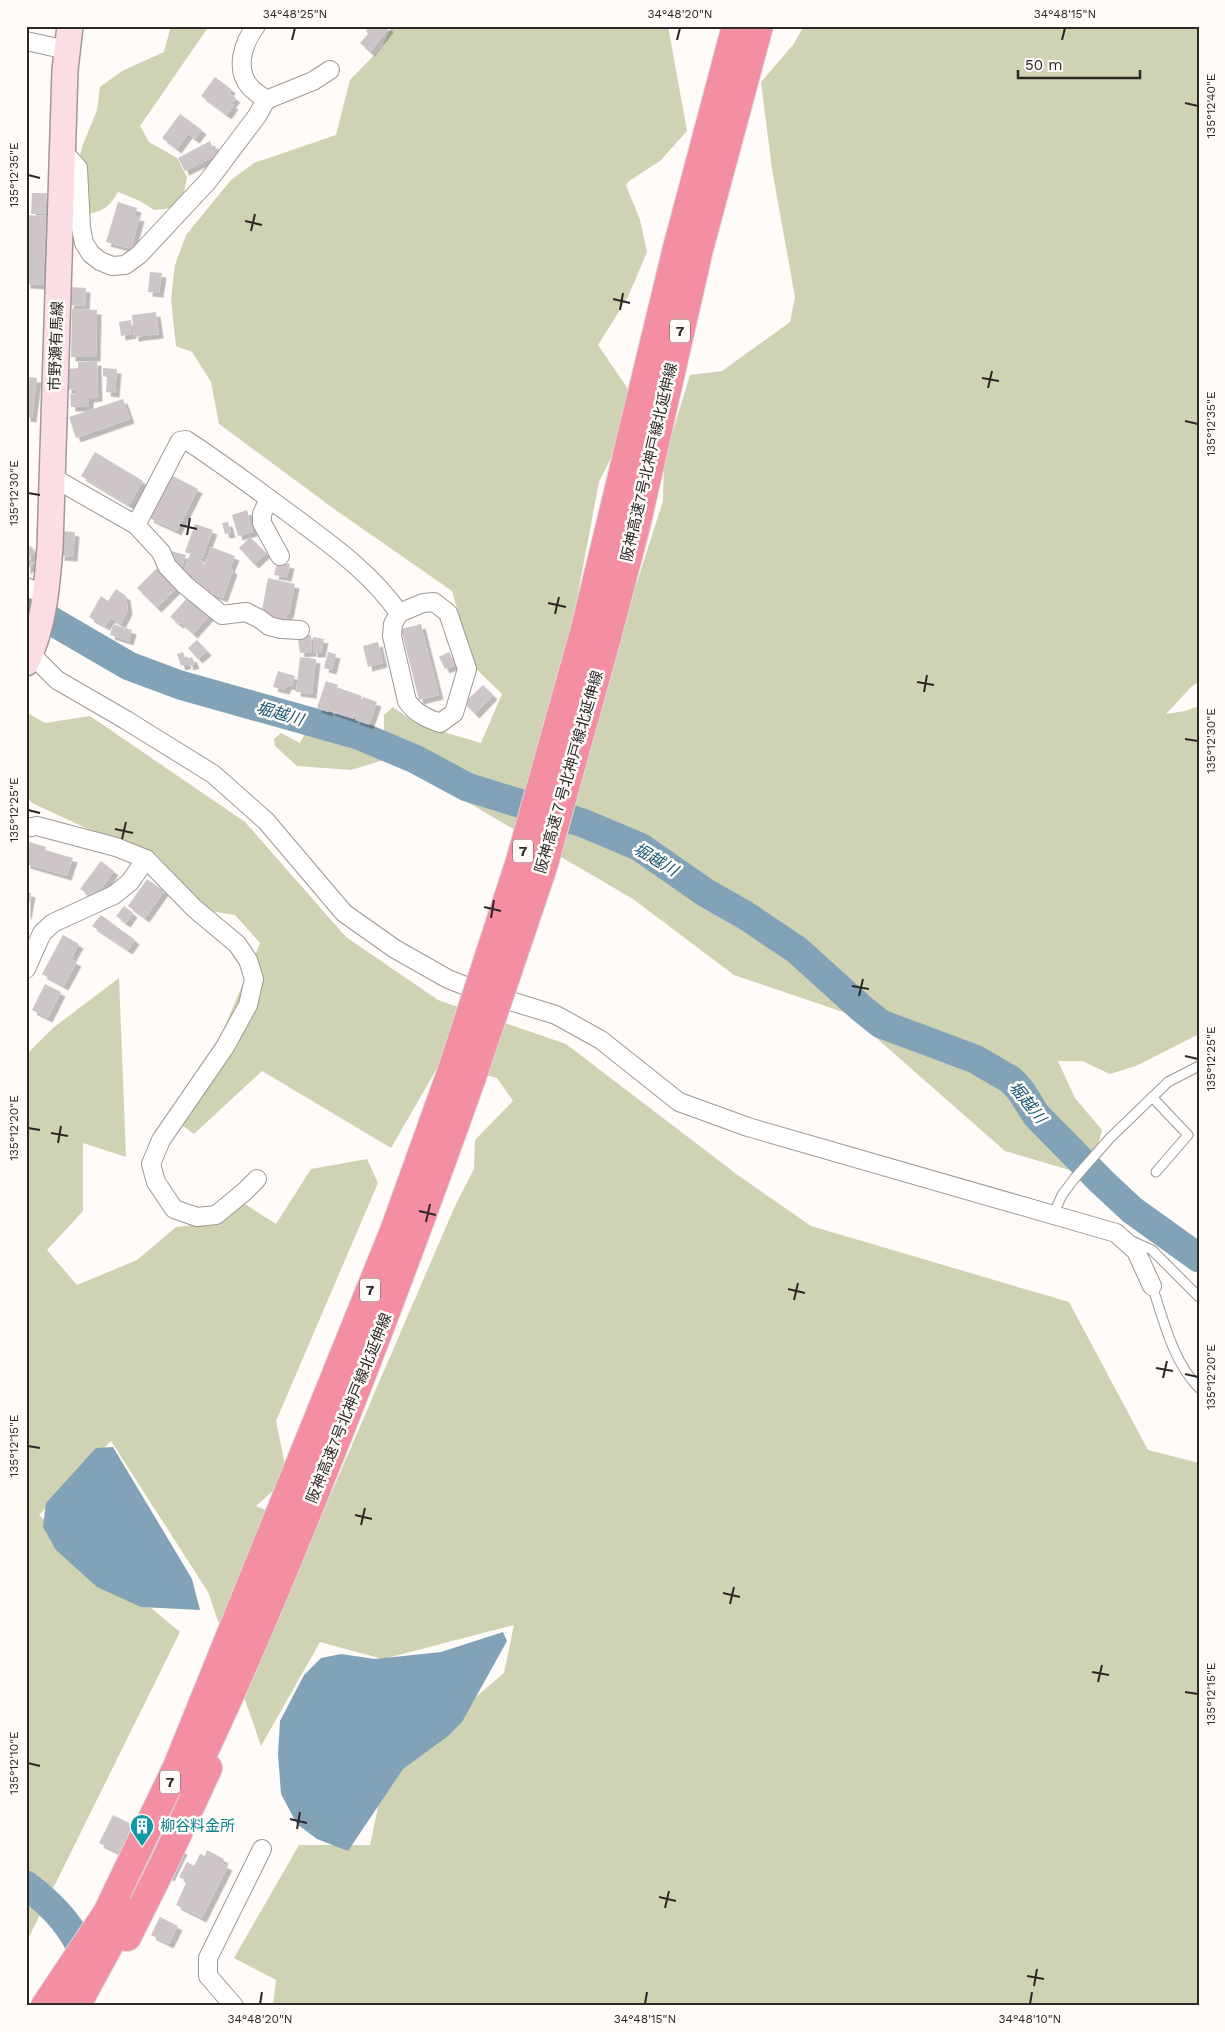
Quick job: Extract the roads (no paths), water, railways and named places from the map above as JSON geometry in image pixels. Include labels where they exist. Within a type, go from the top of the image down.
[{"type":"highway","name":"阪神高速7号北神戸線北延伸線","points":[[596,633],[677,248],[736,26]]},
{"type":"highway","name":"阪神高速7号北神戸線北延伸線","points":[[596,633],[636,526],[699,249],[760,26]]},
{"type":"highway","name":"阪神高速７号北神戸線北延伸線","points":[[462,1074],[520,861],[596,633]]},
{"type":"highway","name":"阪神高速7号北神戸線北延伸線","points":[[294,1511],[394,1230],[462,1074]]},
{"type":"highway","name":"7","points":[[63,2002],[212,1748],[263,1622],[294,1511]]},
{"type":"highway","name":"7","points":[[113,1919],[173,1776],[195,1715],[294,1511]]},
{"type":"main road","name":"市野瀬有馬線","points":[[28,658],[50,547],[62,160],[68,38]]},
{"type":"street","points":[[256,26],[246,41],[242,70],[250,86],[266,100]]},
{"type":"street","points":[[26,41],[68,38]]},
{"type":"street","points":[[62,160],[70,159],[78,168],[81,228],[84,242],[91,254],[100,261],[112,266],[125,265],[139,255],[208,181],[266,100],[313,81],[330,70]]},
{"type":"street","points":[[136,525],[180,441],[186,440],[344,554],[369,576],[399,612]]},
{"type":"street","points":[[52,477],[136,525],[161,552],[167,566],[186,585],[222,615],[246,612],[269,626],[300,630]]},
{"type":"street","points":[[270,499],[262,514],[262,523],[280,556]]},
{"type":"street","points":[[434,602],[448,613],[467,669],[454,713],[440,723],[424,717],[412,708],[407,701],[392,636],[393,624],[399,612],[423,603],[434,602]]},
{"type":"street","points":[[28,658],[57,680],[213,774],[266,821],[344,913],[395,949],[448,979],[478,991],[556,1015],[601,1040],[679,1102],[748,1127],[1116,1233],[1136,1252],[1152,1286]]},
{"type":"street","points":[[26,828],[37,826],[116,847],[146,859],[195,909],[237,944],[248,960],[254,979],[248,1005],[225,1047],[161,1140],[151,1164],[156,1182],[174,1209],[197,1217],[216,1214],[257,1179]]},
{"type":"street","points":[[26,968],[42,933],[53,924],[114,895],[130,882],[146,859]]},
{"type":"street","points":[[234,2006],[208,1976],[208,1958],[262,1849]]},
{"type":"lane","points":[[1052,1215],[1062,1195],[1074,1179],[1110,1138],[1168,1082],[1199,1066]]},
{"type":"lane","points":[[1152,1097],[1188,1135],[1156,1172]]},
{"type":"lane","points":[[1116,1233],[1152,1250],[1199,1297]]},
{"type":"lane","points":[[1152,1286],[1169,1336],[1186,1376],[1199,1388]]},
{"type":"water","points":[[113,1447],[192,1579],[200,1610],[141,1607],[97,1587],[56,1550],[43,1527],[46,1503],[96,1448]]},
{"type":"water","points":[[503,1632],[507,1641],[462,1722],[448,1736],[403,1769],[348,1851],[317,1839],[297,1824],[281,1794],[278,1754],[280,1721],[304,1675],[321,1658],[341,1654],[375,1659],[441,1652]]},
{"type":"waterway","name":"堀越川","points":[[26,606],[129,666],[180,685],[358,735],[415,759],[467,787],[583,823],[640,847],[706,893],[745,915],[797,950],[881,1024],[975,1059],[1011,1080],[1021,1091],[1036,1115],[1101,1181],[1132,1210],[1199,1258]]},
{"type":"waterway","points":[[26,1885],[53,1908],[75,1936],[84,1958],[83,1974]]},
{"type":"place","name":"柳谷料金所","points":[[142,1847]]}]
